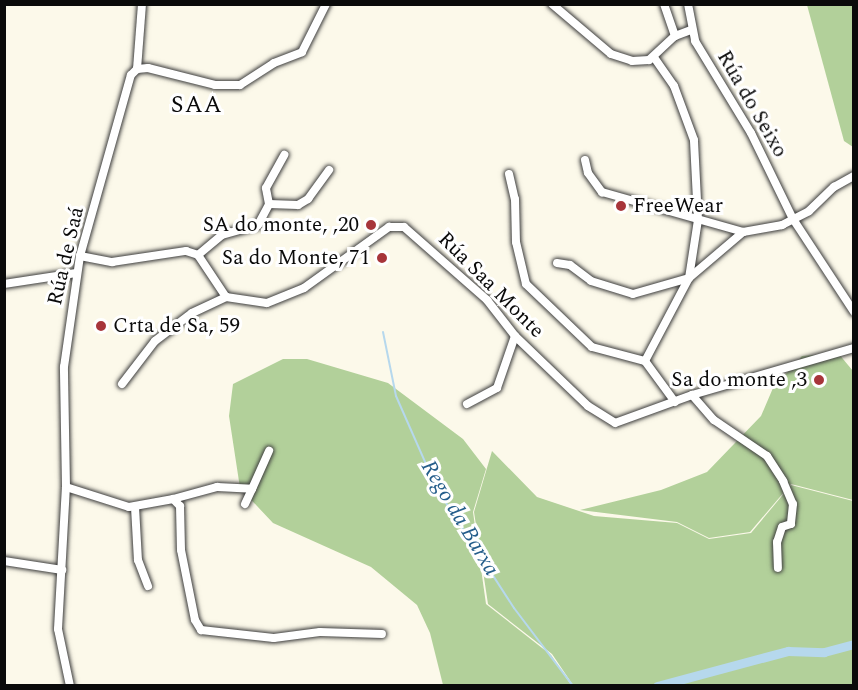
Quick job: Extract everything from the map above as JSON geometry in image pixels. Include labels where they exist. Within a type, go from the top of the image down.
[{"type":"street","name":"Rúa de Saá","points":[[70,686],[58,629],[66,487],[64,367],[80,256],[129,84],[137,69],[142,4]]},
{"type":"street","points":[[137,69],[226,86],[240,85],[274,63],[302,52],[309,45],[326,4]]},
{"type":"street","points":[[552,4],[618,58],[644,61],[654,57],[675,36],[691,30]]},
{"type":"street","points":[[664,4],[675,36]]},
{"type":"street","name":"Rúa do Seixo","points":[[688,4],[691,30],[751,133],[793,219],[854,312]]},
{"type":"street","points":[[645,361],[689,278],[698,220],[694,140],[674,86],[654,57]]},
{"type":"street","points":[[198,255],[222,235],[258,225],[269,204],[266,188],[284,154]]},
{"type":"street","points":[[585,160],[588,173],[602,192],[743,232],[771,230],[810,211],[834,187],[854,176]]},
{"type":"street","points":[[269,204],[303,203],[315,194],[329,170]]},
{"type":"street","points":[[509,174],[515,199],[516,242],[526,284],[592,347],[645,361],[675,402]]},
{"type":"street","name":"Rúa Saa Monte","points":[[226,297],[258,304],[288,297],[398,225],[487,300],[515,336],[609,422],[624,422],[692,394],[854,348]]},
{"type":"street","points":[[557,263],[570,265],[591,281],[633,294],[689,278],[743,232]]},
{"type":"street","points":[[80,256],[112,262],[174,251],[198,255],[226,297],[192,313],[155,341],[122,384]]},
{"type":"street","points":[[4,284],[76,273]]},
{"type":"street","points":[[467,404],[497,388],[515,336]]},
{"type":"street","points":[[692,394],[714,420],[768,456],[789,493],[791,524],[782,528],[777,542],[778,568]]},
{"type":"street","points":[[245,504],[269,451]]},
{"type":"street","points":[[66,487],[135,507],[217,487],[252,489]]},
{"type":"street","points":[[173,499],[180,506],[181,550],[195,620],[201,630],[274,638],[320,632],[382,634]]},
{"type":"street","points":[[135,507],[138,560],[148,586]]},
{"type":"street","points":[[4,561],[62,570]]},
{"type":"green space","points":[[807,5],[853,5],[853,147],[844,141]]},
{"type":"green space","points":[[838,353],[853,371],[853,500],[791,484],[750,532],[709,538],[677,522],[580,510],[661,490],[707,472],[761,416],[773,388],[802,356]]},
{"type":"green space","points":[[283,359],[307,359],[388,383],[463,439],[486,469],[473,512],[486,604],[551,655],[571,685],[443,685],[430,633],[417,605],[371,567],[273,523],[240,488],[229,416],[233,384]]},
{"type":"green space","points":[[492,451],[537,497],[594,516],[677,523],[709,539],[751,533],[791,485],[853,501],[853,685],[573,685],[552,654],[488,604],[474,512]]},
{"type":"waterway","name":"Rego da Barxa","points":[[383,332],[396,396],[437,489],[514,608],[573,686]]},
{"type":"waterway","points":[[657,686],[788,651],[824,652],[854,644]]},
{"type":"place","name":"FreeWear","points":[[621,206]]},
{"type":"place","name":"SA do monte, ,20","points":[[371,225]]},
{"type":"place","name":"Sa do Monte, 71","points":[[382,258]]},
{"type":"place","name":"Crta de Sa, 59","points":[[101,326]]},
{"type":"place","name":"Sa do monte ,3","points":[[819,380]]},
{"type":"district","name":"SAA","points":[[197,106]]}]
